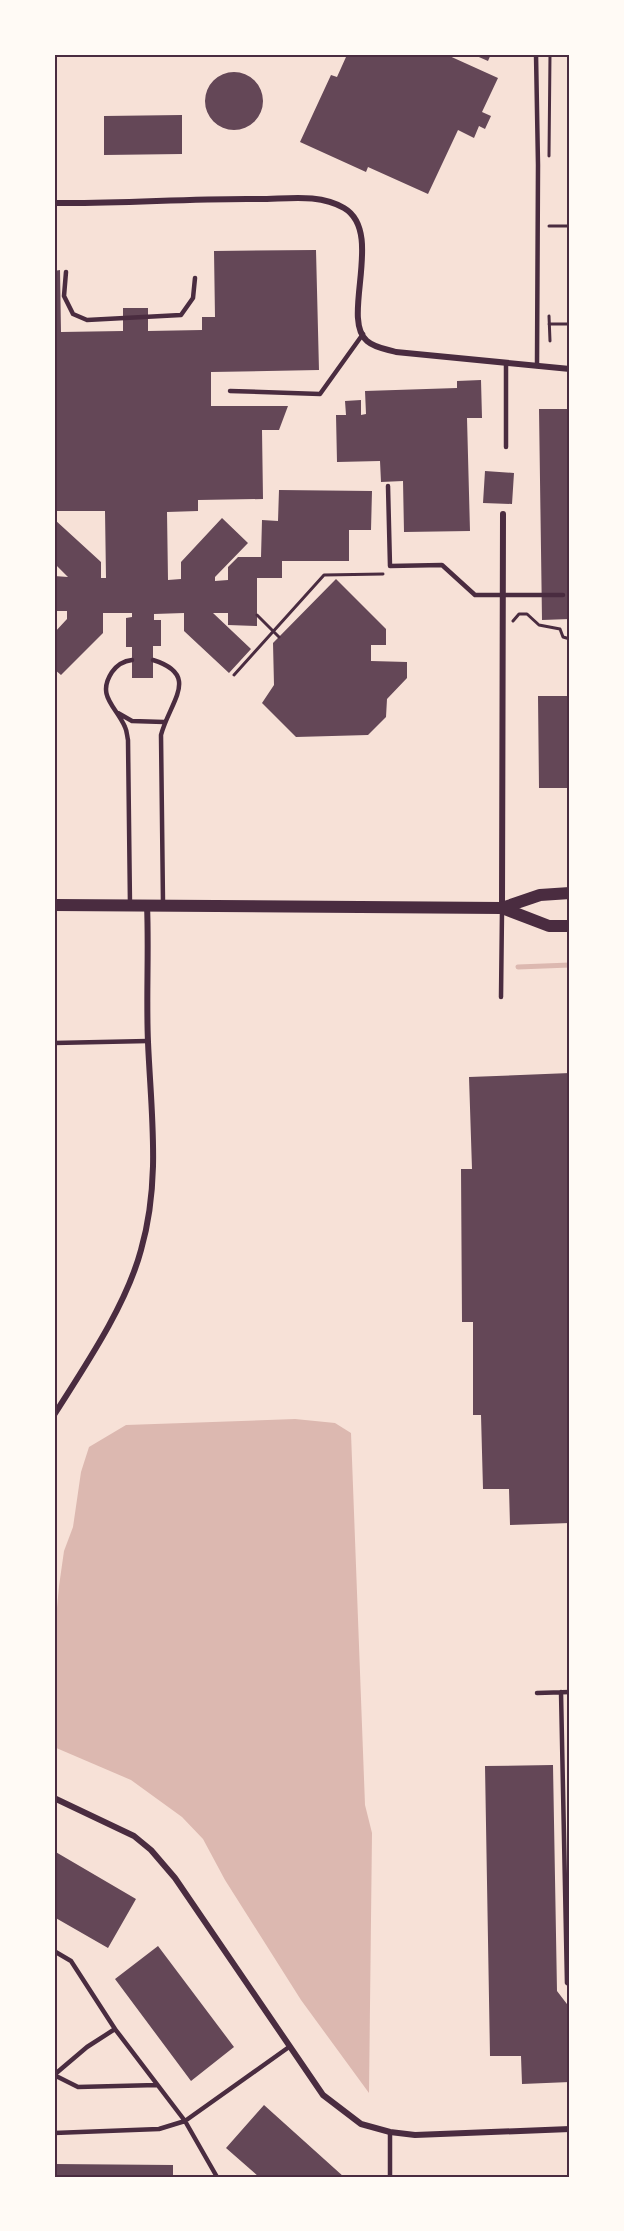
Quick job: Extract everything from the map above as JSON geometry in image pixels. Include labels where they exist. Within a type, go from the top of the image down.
[{"type":"main road","points":[[54,905],[502,908],[540,895],[570,892]]},
{"type":"main road","points":[[502,908],[549,926],[570,926]]},
{"type":"street","points":[[54,203],[198,198],[315,198],[335,203],[347,210],[359,223],[362,238],[358,324],[365,340],[379,348],[396,352],[570,369]]},
{"type":"street","points":[[502,908],[503,514]]},
{"type":"street","points":[[54,1415],[118,1308],[141,1252],[149,1220],[154,1186],[148,1041],[147,905]]},
{"type":"street","points":[[54,1798],[134,1836],[151,1850],[175,1878],[323,2096],[361,2124],[390,2132],[415,2135],[570,2129]]},
{"type":"lane","points":[[536,54],[537,366]]},
{"type":"lane","points":[[66,272],[64,296],[73,314],[87,320],[181,315],[193,298],[195,278]]},
{"type":"lane","points":[[230,391],[320,394],[363,334]]},
{"type":"lane","points":[[506,363],[506,447]]},
{"type":"lane","points":[[388,486],[390,566],[442,566],[476,595],[563,595]]},
{"type":"lane","points":[[130,905],[128,740],[126,727],[107,697],[105,686],[116,667],[125,661],[132,660]]},
{"type":"lane","points":[[153,660],[166,664],[177,672],[180,679],[160,735],[164,906]]},
{"type":"lane","points":[[115,711],[132,721],[164,722]]},
{"type":"lane","points":[[501,997],[502,908]]},
{"type":"lane","points":[[54,1043],[148,1041]]},
{"type":"lane","points":[[561,1692],[567,1816],[567,1983],[570,1985]]},
{"type":"lane","points":[[537,1693],[570,1692]]},
{"type":"lane","points":[[54,1951],[71,1961],[115,2029],[184,2121],[217,2177]]},
{"type":"lane","points":[[115,2029],[87,2047],[54,2075],[78,2087],[157,2085]]},
{"type":"lane","points":[[54,2133],[159,2129],[184,2121],[289,2047]]},
{"type":"lane","points":[[390,2132],[390,2177]]},
{"type":"path","points":[[549,226],[570,226]]},
{"type":"path","points":[[549,324],[570,324]]},
{"type":"path","points":[[234,675],[324,574],[394,574]]},
{"type":"path","points":[[516,609],[519,614]]},
{"type":"path","points":[[510,624],[519,614],[527,614],[539,625],[560,629],[563,637],[570,639]]},
{"type":"path","points":[[257,615],[279,637]]},
{"type":"shaded area","points":[[295,1419],[335,1423],[351,1433],[365,1805],[372,1833],[369,2093],[301,2000],[225,1880],[203,1839],[182,1817],[131,1780],[54,1747],[54,1641],[59,1586],[64,1551],[73,1527],[81,1472],[89,1447],[126,1425]]},
{"type":"building","points":[[339,54],[445,54],[498,78],[482,112],[491,116],[485,129],[479,126],[474,138],[458,130],[428,194],[368,167],[366,172],[300,142],[331,75],[337,77],[346,57]]},
{"type":"building","points":[[472,54],[491,54],[488,61]]},
{"type":"building","points":[[228,72],[240,72],[255,80],[263,95],[263,107],[255,122],[240,130],[228,130],[213,122],[205,107],[205,95],[213,80]]},
{"type":"building","points":[[182,115],[182,154],[104,155],[104,116]]},
{"type":"building","points":[[316,250],[319,370],[211,372],[211,406],[288,406],[279,430],[262,430],[263,499],[198,500],[198,511],[167,512],[168,580],[181,579],[181,562],[222,518],[248,543],[215,577],[215,581],[228,580],[228,567],[238,557],[261,557],[262,520],[278,521],[279,490],[372,491],[371,530],[349,530],[349,561],[282,561],[282,578],[257,578],[257,626],[228,625],[228,613],[213,613],[251,649],[229,673],[184,631],[184,613],[154,614],[154,620],[161,620],[161,646],[153,646],[153,678],[132,678],[132,647],[126,647],[126,618],[132,617],[132,613],[103,613],[103,633],[61,675],[54,669],[54,633],[67,619],[67,611],[54,611],[54,576],[68,577],[54,563],[54,519],[101,562],[101,578],[106,578],[105,511],[54,511],[54,271],[60,270],[61,332],[123,331],[123,308],[148,308],[148,331],[202,330],[202,317],[215,317],[214,251]]},
{"type":"building","points":[[481,380],[482,418],[467,418],[470,531],[404,532],[403,481],[381,482],[380,461],[337,462],[336,415],[346,415],[345,401],[361,400],[361,415],[366,414],[365,391],[457,388],[457,381]]},
{"type":"building","points":[[539,409],[570,409],[570,619],[542,620]]},
{"type":"building","points":[[485,471],[514,473],[512,504],[483,503]]},
{"type":"building","points":[[336,579],[386,629],[386,645],[371,645],[371,661],[407,662],[407,678],[387,699],[386,717],[368,735],[296,737],[262,703],[274,685],[273,643]]},
{"type":"building","points":[[538,696],[570,696],[570,788],[539,788]]},
{"type":"building","points":[[570,1073],[570,1523],[510,1525],[509,1489],[483,1489],[481,1415],[473,1415],[473,1322],[462,1322],[461,1169],[472,1169],[469,1077]]},
{"type":"building","points":[[553,1765],[557,1991],[570,2008],[570,2082],[522,2084],[521,2056],[490,2056],[485,1766]]},
{"type":"building","points":[[54,1851],[136,1899],[108,1948],[54,1917]]},
{"type":"building","points":[[158,1946],[234,2047],[191,2081],[115,1979]]},
{"type":"building","points":[[264,2105],[344,2177],[259,2177],[226,2148]]},
{"type":"building","points":[[54,2164],[173,2165],[173,2177],[54,2177]]},
{"type":"waterway","points":[[518,967],[570,965]]}]
